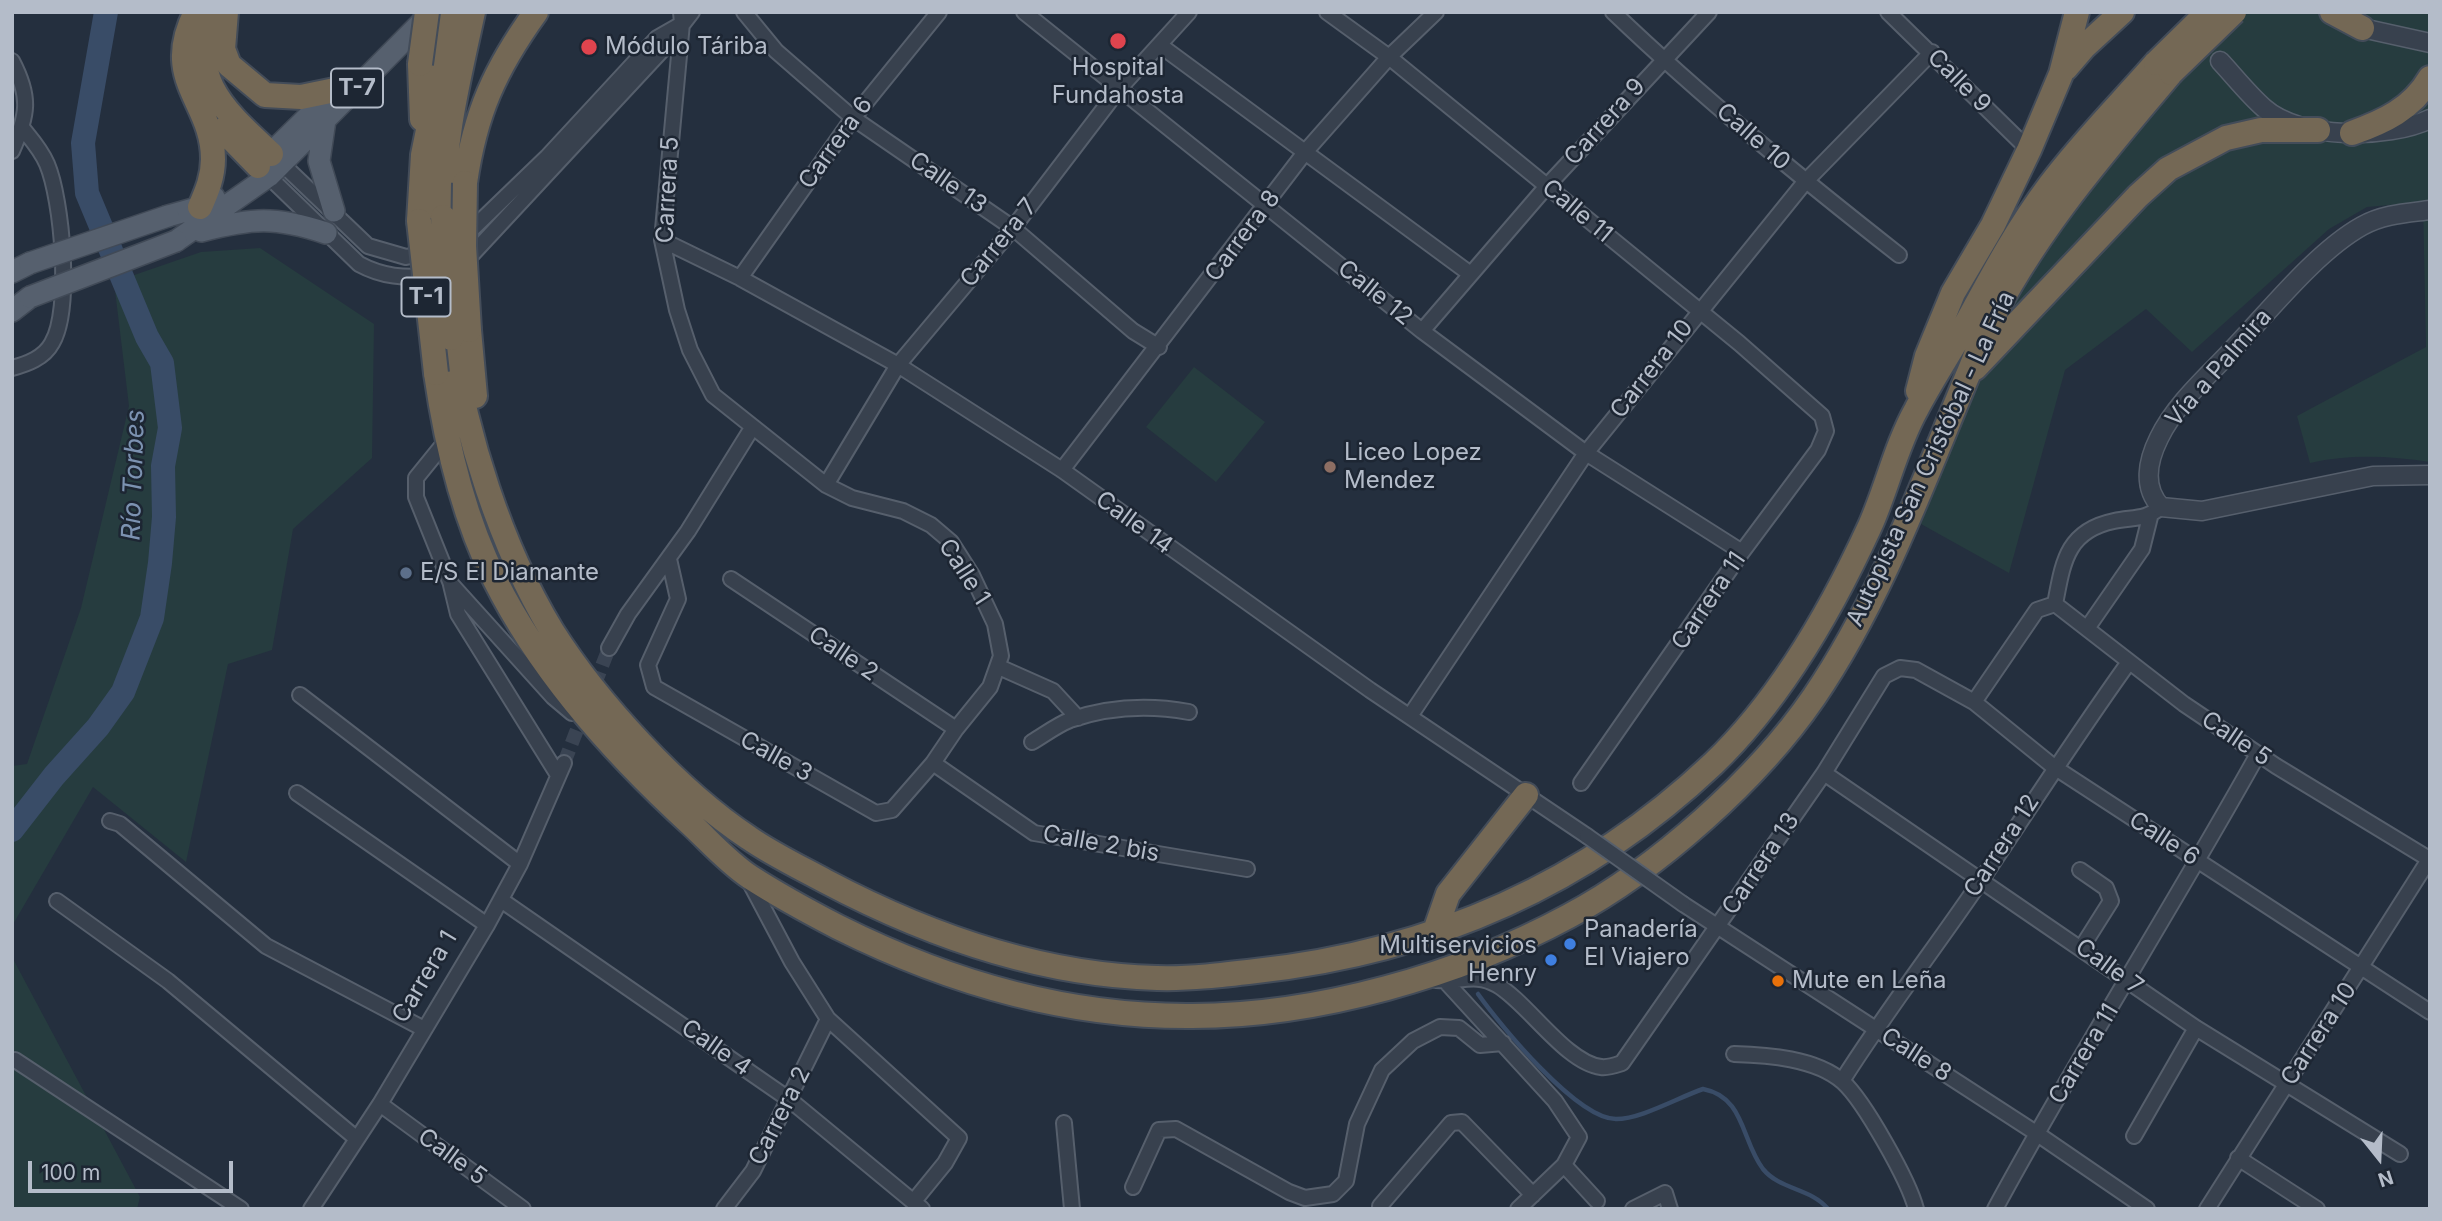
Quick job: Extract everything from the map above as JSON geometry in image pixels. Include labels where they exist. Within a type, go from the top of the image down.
[{"type":"highway","points":[[195,12],[183,47],[183,71],[210,140],[213,158],[211,181],[200,207]]},
{"type":"highway","points":[[223,12],[206,41],[204,60],[210,86],[228,114],[270,165]]},
{"type":"highway","points":[[223,12],[223,49],[229,65],[265,95],[301,97],[335,90]]},
{"type":"highway","points":[[429,12],[440,72]]},
{"type":"highway","name":"Autopista San Cristóbal - La Fría","points":[[452,12],[423,155],[431,219],[436,373],[446,441],[494,578],[535,647],[614,748],[746,874],[861,939],[954,978],[1037,999],[1190,1017],[1237,1014],[1336,999],[1422,977],[1525,937],[1606,894],[1666,849],[1761,764],[1792,728],[1844,648],[1899,542],[1984,334],[2027,255],[2074,188],[2208,12]]},
{"type":"highway","name":"Autopista San Cristóbal - La Fría","points":[[474,12],[440,72],[446,139],[431,219],[460,334],[470,432],[495,507],[537,603],[555,635],[603,700],[690,790],[748,838],[858,899],[966,944],[1065,968],[1158,979],[1212,976],[1321,963],[1374,952],[1434,934],[1536,890],[1586,862],[1667,806],[1719,758],[1780,684],[1824,618],[1871,524],[1912,416],[2013,237],[2053,180],[2164,68],[2234,12]]},
{"type":"highway","points":[[460,334],[465,183],[470,145],[491,82],[536,12]]},
{"type":"highway","points":[[1912,416],[1927,356],[1952,293],[1993,225],[2029,150],[2061,74],[2077,12]]},
{"type":"highway","points":[[2061,74],[2084,47],[2122,12]]},
{"type":"highway","points":[[2332,12],[2355,20]]},
{"type":"highway","points":[[2352,133],[2385,121],[2404,108],[2423,90],[2430,78]]},
{"type":"highway","points":[[193,95],[270,165]]},
{"type":"highway","points":[[1968,377],[2129,206],[2168,169],[2226,138],[2261,130],[2318,130]]},
{"type":"highway","points":[[1434,934],[1448,894],[1526,795]]},
{"type":"main road","points":[[270,165],[335,90],[412,12]]},
{"type":"main road","name":"T-7","points":[[12,311],[30,297],[182,237],[325,120],[429,12]]},
{"type":"main road","points":[[325,120],[319,162],[334,211]]},
{"type":"main road","name":"T-7","points":[[21,267],[200,207],[270,165]]},
{"type":"main road","points":[[182,237],[232,223],[274,218],[326,233]]},
{"type":"street","name":"Calle 13","points":[[744,12],[776,51],[853,118],[1013,228],[1133,331],[1159,347]]},
{"type":"street","name":"Carrera 6","points":[[740,278],[853,118],[939,12]]},
{"type":"street","name":"Calle 12","points":[[1024,12],[1422,331],[1586,453],[1742,552]]},
{"type":"street","name":"Carrera 7","points":[[826,485],[898,365],[1013,228],[1119,89],[1161,46],[1189,12]]},
{"type":"street","name":"Calle 11","points":[[1327,12],[1390,57],[1739,343],[1822,416]]},
{"type":"street","name":"Carrera 8","points":[[1062,470],[1159,347],[1306,151],[1390,57],[1436,12]]},
{"type":"street","name":"Calle 10","points":[[1613,12],[1662,60],[1805,182],[1899,255]]},
{"type":"street","name":"Carrera 9","points":[[1422,331],[1469,273],[1547,186],[1709,12]]},
{"type":"street","name":"Calle 9","points":[[1888,12],[2029,150]]},
{"type":"street","points":[[2193,12],[2220,61],[2265,110],[2290,123],[2318,130],[2352,133],[2394,129],[2430,119]]},
{"type":"street","points":[[270,165],[334,211],[368,246],[406,257],[438,250],[465,236],[547,157],[657,38],[685,16]]},
{"type":"street","points":[[270,165],[326,233],[359,264],[375,273],[405,278],[426,277],[458,267],[665,47],[685,16]]},
{"type":"street","name":"Carrera 5","points":[[685,16],[662,240],[677,310],[702,374],[713,395],[752,428]]},
{"type":"street","points":[[2355,20],[2430,43]]},
{"type":"street","points":[[1161,46],[1469,273]]},
{"type":"street","name":"Carrera 10","points":[[1410,716],[1586,453],[1805,182],[1931,52]]},
{"type":"street","points":[[12,61],[23,82],[27,106],[23,129],[12,151]]},
{"type":"street","points":[[12,368],[39,357],[52,344],[61,306],[62,224],[40,150],[23,129]]},
{"type":"street","name":"Vía a Palmira","points":[[2155,512],[2147,471],[2158,438],[2173,413],[2288,290],[2339,244],[2362,226],[2381,218],[2430,210]]},
{"type":"street","name":"Calle 14","points":[[662,240],[740,278],[898,365],[1062,470],[1159,542],[1684,904]]},
{"type":"street","name":"Carrera 11","points":[[1581,783],[1742,552],[1818,450],[1826,431],[1822,416]]},
{"type":"street","points":[[609,648],[628,614],[669,559],[752,428]]},
{"type":"street","name":"Calle 1","points":[[752,428],[826,485],[852,498],[903,510],[931,525],[951,542],[972,575],[995,624],[1001,656],[999,667]]},
{"type":"street","points":[[446,441],[416,478],[416,497],[451,584],[553,696],[614,748]]},
{"type":"street","points":[[1974,702],[2036,610],[2055,604],[2064,556],[2074,542],[2113,521],[2155,512],[2202,511],[2373,476],[2430,475]]},
{"type":"street","points":[[2088,627],[2142,549],[2155,512]]},
{"type":"street","name":"Calle 3","points":[[669,559],[678,599],[648,665],[654,687],[664,694],[876,814],[892,810],[933,763],[956,729]]},
{"type":"street","name":"Calle 2","points":[[731,579],[956,729]]},
{"type":"street","name":"Carrera 1","points":[[311,1209],[380,1104],[487,925],[520,864],[561,769],[458,614],[451,584]]},
{"type":"street","name":"Calle 5","points":[[2055,604],[2088,627],[2129,662],[2258,754],[2429,858]]},
{"type":"street","name":"Carrera 12","points":[[1842,1082],[1875,1029],[1982,880],[2054,767],[2129,662]]},
{"type":"street","points":[[956,729],[990,687],[999,667],[1053,691],[1079,718]]},
{"type":"street","name":"Calle 6","points":[[1900,668],[1916,670],[1974,702],[2054,767],[2430,1012]]},
{"type":"street","name":"Carrera 13","points":[[1447,983],[1478,976],[1498,985],[1554,1037],[1591,1065],[1604,1068],[1622,1063],[1824,773],[1884,676],[1900,668]]},
{"type":"street","points":[[300,695],[520,864]]},
{"type":"street","points":[[1032,742],[1079,718],[1158,706],[1189,712]]},
{"type":"street","name":"Carrera 11","points":[[1995,1209],[2036,1133],[2199,861],[2258,754]]},
{"type":"street","name":"Calle 2 bis","points":[[933,763],[1034,833],[1247,869]]},
{"type":"street","name":"Calle 7","points":[[1824,773],[2082,947],[2196,1028],[2400,1154]]},
{"type":"street","points":[[297,793],[487,925]]},
{"type":"street","points":[[110,821],[120,824],[266,946],[424,1029]]},
{"type":"street","name":"Carrera 10","points":[[2207,1209],[2363,967],[2425,881],[2429,858]]},
{"type":"street","points":[[2080,870],[2106,888],[2111,901],[2082,947]]},
{"type":"street","points":[[746,874],[792,962],[828,1019],[959,1138],[918,1205]]},
{"type":"street","name":"Calle 4","points":[[501,900],[790,1100],[918,1205]]},
{"type":"street","points":[[57,901],[169,981],[357,1139]]},
{"type":"street","name":"Calle 8","points":[[1684,904],[2036,1133],[2147,1209]]},
{"type":"street","points":[[1422,977],[1447,983],[1577,1129],[1577,1145],[1564,1165],[1518,1209]]},
{"type":"street","name":"Carrera 2","points":[[724,1209],[752,1171],[790,1100],[828,1019]]},
{"type":"street","points":[[1133,1187],[1160,1130],[1167,1127],[1176,1129],[1289,1192],[1305,1198],[1334,1194],[1346,1181],[1357,1124],[1382,1070],[1413,1041],[1440,1027],[1459,1028],[1480,1045],[1503,1043]]},
{"type":"street","points":[[2134,1136],[2196,1028]]},
{"type":"street","points":[[1734,1054],[1783,1058],[1807,1064],[1842,1082],[1883,1139],[1916,1209]]},
{"type":"street","points":[[15,1060],[241,1209]]},
{"type":"street","name":"Calle 5","points":[[380,1104],[523,1209]]},
{"type":"street","points":[[1380,1206],[1451,1123],[1462,1122],[1533,1195]]},
{"type":"street","points":[[1064,1123],[1072,1209]]},
{"type":"street","points":[[2238,1158],[2317,1209]]},
{"type":"street","points":[[1564,1165],[1597,1201]]},
{"type":"street","points":[[1633,1209],[1665,1193],[1670,1209]]},
{"type":"green space","points":[[2245,12],[2430,12],[2430,462],[2370,457],[2310,463],[2297,416],[2426,347],[2423,202],[2367,207],[2329,229],[2192,352],[2146,309],[2065,370],[2009,573],[1921,524],[1967,406],[2027,275],[2112,155],[2208,47]]},
{"type":"green space","points":[[260,248],[374,324],[372,458],[293,529],[272,650],[228,664],[186,862],[93,787],[12,926],[12,766],[27,764],[81,608],[129,406],[114,282],[201,252]]},
{"type":"green space","points":[[1194,367],[1265,422],[1216,482],[1146,427]]},
{"type":"green space","points":[[12,957],[140,1197],[137,1209],[12,1209]]},
{"type":"waterway","name":"Río Torbes","points":[[12,830],[54,776],[98,727],[123,692],[152,618],[160,563],[164,517],[163,466],[170,428],[162,363],[147,337],[87,193],[83,143],[106,12]]},
{"type":"waterway","points":[[1478,994],[1503,1027],[1561,1088],[1600,1115],[1616,1119],[1626,1118],[1648,1112],[1703,1089],[1717,1094],[1735,1110],[1763,1169],[1778,1181],[1813,1197],[1828,1209]]},
{"type":"tunnel","points":[[564,763],[609,648]]},
{"type":"place","name":"Hospital Fundahosta","points":[[1118,41]]},
{"type":"place","name":"Módulo Táriba","points":[[589,47]]},
{"type":"place","name":"Liceo Lopez Mendez","points":[[1330,467]]},
{"type":"place","name":"E/S El Diamante","points":[[406,573]]},
{"type":"place","name":"Panadería El Viajero","points":[[1570,944]]},
{"type":"place","name":"Multiservicios Henry","points":[[1551,960]]},
{"type":"place","name":"Mute en Leña","points":[[1778,981]]}]
